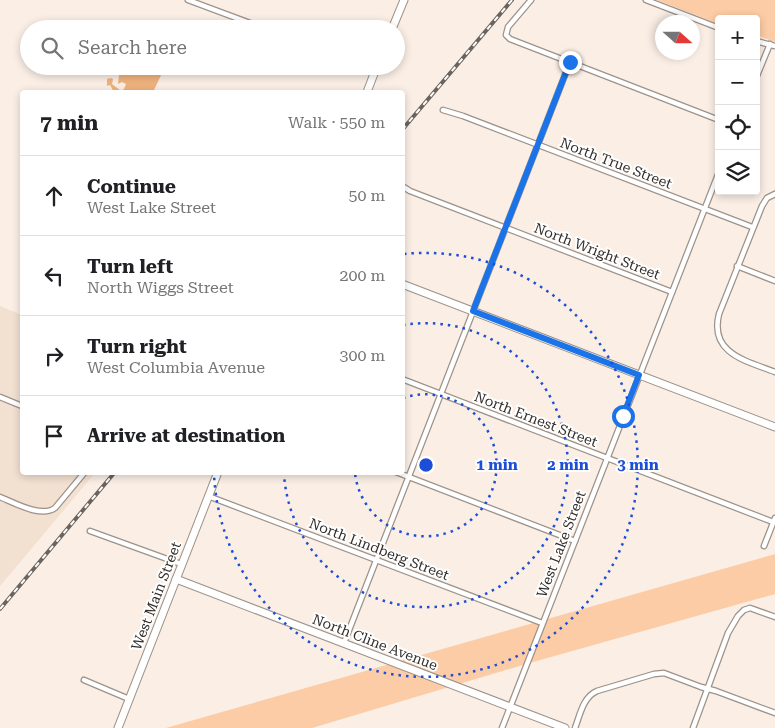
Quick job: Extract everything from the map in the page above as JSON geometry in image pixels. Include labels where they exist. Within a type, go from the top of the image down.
[{"type":"street","points":[[188,0],[242,20]]},
{"type":"street","points":[[396,20],[404,0]]},
{"type":"street","points":[[531,0],[508,27],[507,36],[715,118]]},
{"type":"street","points":[[646,0],[715,26]]},
{"type":"street","points":[[760,70],[772,45]]},
{"type":"street","points":[[344,643],[570,62]]},
{"type":"street","points":[[368,90],[374,75]]},
{"type":"street","name":"North True Street","points":[[443,110],[752,227]]},
{"type":"street","name":"West Lake Street","points":[[502,728],[715,182]]},
{"type":"street","name":"North Wright Street","points":[[405,188],[672,292]]},
{"type":"street","points":[[775,194],[764,202],[752,227],[718,318],[717,331],[719,339],[727,350],[734,355],[775,372]]},
{"type":"street","points":[[737,266],[775,281]]},
{"type":"street","points":[[405,285],[775,427]]},
{"type":"street","name":"North Ernest Street","points":[[405,380],[774,520]]},
{"type":"street","points":[[0,397],[20,405]]},
{"type":"street","points":[[0,497],[38,512],[46,512],[55,508],[82,475]]},
{"type":"street","name":"West Main Street","points":[[118,728],[217,475]]},
{"type":"street","points":[[403,475],[575,541]]},
{"type":"street","name":"North Lindberg Street","points":[[208,496],[542,623]]},
{"type":"street","points":[[764,546],[774,520]]},
{"type":"street","points":[[90,531],[181,564]]},
{"type":"street","name":"North Cline Avenue","points":[[176,579],[565,728]]},
{"type":"street","points":[[693,728],[733,622],[744,610],[750,608],[775,617]]},
{"type":"street","points":[[574,728],[587,698],[597,690],[661,673],[775,713]]},
{"type":"street","points":[[84,680],[129,699]]},
{"type":"shaded area","points":[[657,0],[775,0],[775,42],[760,36],[760,15],[715,15],[715,22],[700,15]]},
{"type":"shaded area","points":[[119,75],[161,75],[154,90],[122,90],[126,84],[122,82],[118,84]]},
{"type":"shaded area","points":[[107,79],[113,79],[112,84],[120,90],[113,90],[110,85],[107,86]]},
{"type":"shaded area","points":[[0,306],[20,314],[20,475],[93,475],[0,586]]},
{"type":"shaded area","points":[[775,554],[775,594],[526,664],[312,728],[166,728]]},
{"type":"railway","points":[[405,126],[512,0]]},
{"type":"railway","points":[[0,609],[112,475]]},
{"type":"route","points":[[570,62],[473,311],[639,375],[623,416]]}]
